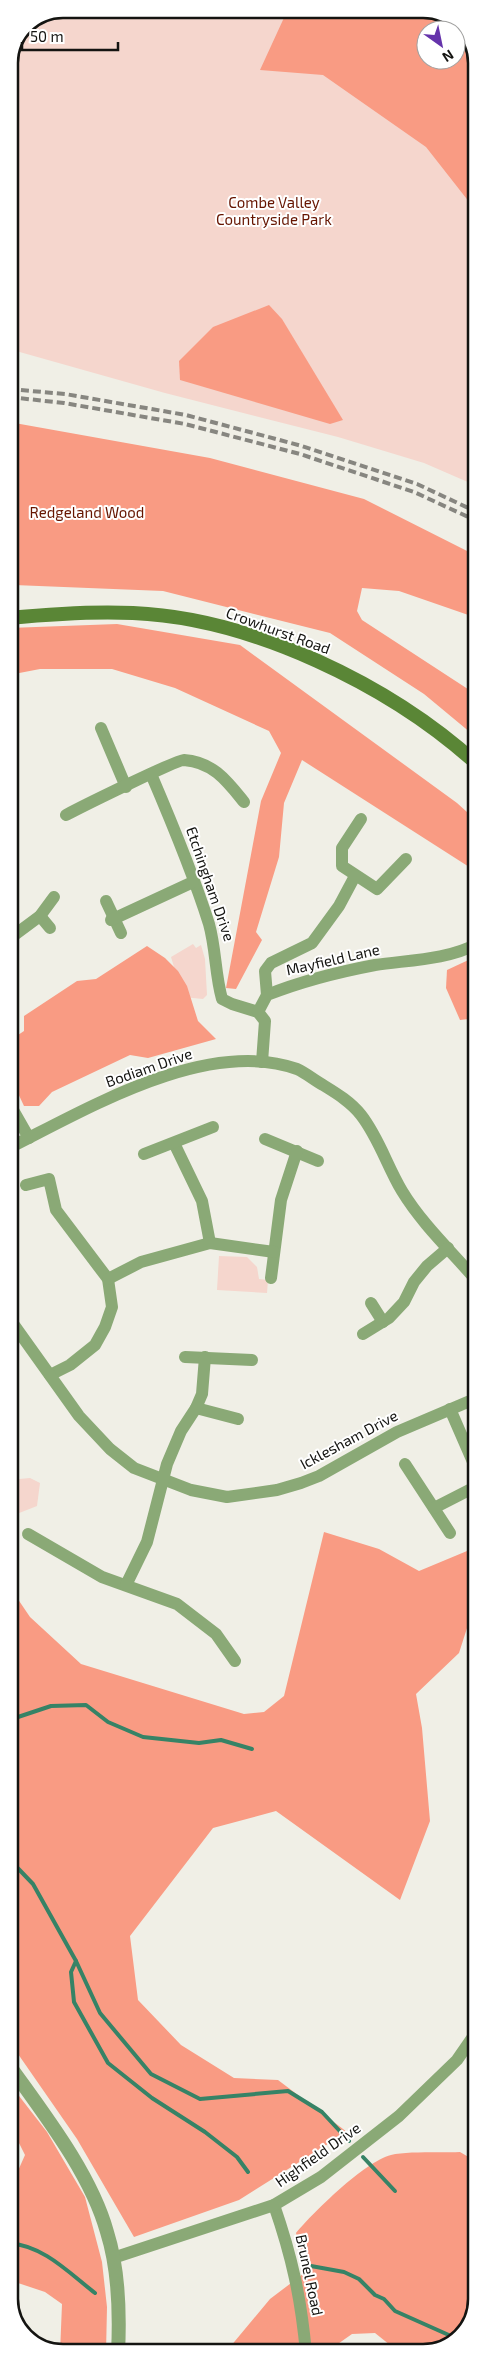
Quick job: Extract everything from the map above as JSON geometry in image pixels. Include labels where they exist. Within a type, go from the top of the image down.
[{"type":"main road","name":"Crowhurst Road","points":[[18,617],[72,613],[134,613],[172,617],[248,635],[332,668],[382,694],[429,726],[468,757]]},
{"type":"street","points":[[101,728],[126,787]]},
{"type":"street","points":[[66,815],[181,760],[203,764],[224,776],[244,802]]},
{"type":"street","name":"Etchingham Drive","points":[[151,774],[176,832],[208,924],[216,951],[217,982],[222,999],[258,1012]]},
{"type":"street","points":[[361,819],[342,848],[342,866],[377,889],[406,859]]},
{"type":"street","points":[[262,1062],[265,1021],[258,1012],[267,995],[265,971],[271,962],[312,943],[340,906],[356,876]]},
{"type":"street","points":[[113,920],[193,882]]},
{"type":"street","points":[[18,932],[40,916],[54,897]]},
{"type":"street","points":[[106,901],[113,920],[121,933]]},
{"type":"street","points":[[40,916],[50,928]]},
{"type":"street","name":"Mayfield Lane","points":[[267,995],[328,975],[377,965],[420,960],[468,947]]},
{"type":"street","name":"Bodiam Drive","points":[[18,1143],[94,1104],[199,1066],[231,1062],[262,1062],[297,1070],[342,1097],[360,1114],[374,1135],[402,1191],[468,1271]]},
{"type":"street","points":[[18,1120],[28,1138]]},
{"type":"street","points":[[144,1154],[213,1127]]},
{"type":"street","points":[[265,1139],[318,1161]]},
{"type":"street","points":[[174,1143],[202,1201],[210,1243]]},
{"type":"street","points":[[271,1278],[281,1200],[297,1151]]},
{"type":"street","points":[[26,1185],[48,1173],[56,1210],[108,1279],[112,1307],[105,1328],[95,1345],[70,1365],[50,1376]]},
{"type":"street","points":[[108,1279],[141,1262],[210,1243],[274,1252]]},
{"type":"street","points":[[363,1334],[383,1322],[404,1302],[414,1282],[427,1266],[448,1248]]},
{"type":"street","points":[[371,1303],[383,1322]]},
{"type":"street","name":"Icklesham Drive","points":[[18,1331],[79,1416],[110,1449],[134,1468],[191,1490],[227,1496],[277,1490],[319,1476],[397,1432],[468,1402]]},
{"type":"street","points":[[185,1357],[252,1360]]},
{"type":"street","points":[[126,1586],[147,1542],[167,1464],[202,1394],[205,1357]]},
{"type":"street","points":[[196,1408],[238,1419]]},
{"type":"street","points":[[450,1409],[468,1450]]},
{"type":"street","points":[[405,1473],[434,1508],[450,1533]]},
{"type":"street","points":[[434,1508],[468,1491]]},
{"type":"street","points":[[28,1534],[102,1577],[177,1604],[216,1634],[235,1661]]},
{"type":"street","name":"Highfield Drive","points":[[114,2258],[274,2205],[321,2177],[398,2116],[457,2060],[468,2044]]},
{"type":"street","points":[[18,2078],[65,2145],[91,2194],[107,2230],[114,2258],[119,2326],[118,2344]]},
{"type":"street","name":"Brunel Road","points":[[274,2205],[290,2252],[299,2294],[305,2344]]},
{"type":"green space","name":"Combe Valley Countryside Park","points":[[54,18],[426,18],[438,20],[416,20],[416,70],[466,70],[466,48],[468,57],[468,482],[424,463],[338,437],[165,393],[18,352],[18,54],[25,38],[38,25]]},
{"type":"green space","points":[[284,18],[426,18],[438,20],[416,20],[416,70],[466,70],[466,48],[468,57],[468,201],[426,147],[323,75],[260,70]]},
{"type":"green space","points":[[269,305],[282,319],[343,420],[330,424],[180,380],[179,361],[213,327]]},
{"type":"green space","name":"Redgeland Wood","points":[[18,424],[210,458],[364,499],[468,551],[468,615],[399,591],[362,588],[357,611],[362,620],[468,689],[468,731],[424,694],[330,633],[163,591],[18,585]]},
{"type":"green space","points":[[117,624],[240,645],[468,813],[468,866],[302,760],[284,803],[279,857],[256,932],[262,940],[236,989],[226,988],[261,801],[281,753],[269,731],[175,688],[112,669],[40,669],[18,673],[18,628]]},
{"type":"green space","points":[[193,944],[196,948],[201,945],[205,959],[207,995],[203,999],[183,997],[171,957]]},
{"type":"green space","points":[[147,946],[165,958],[178,971],[187,986],[198,1021],[216,1039],[148,1058],[130,1055],[52,1092],[39,1106],[24,1106],[18,1093],[18,1035],[24,1031],[24,1016],[77,981],[96,979]]},
{"type":"green space","points":[[468,960],[468,1019],[460,1020],[446,988],[447,970]]},
{"type":"green space","points":[[219,1256],[247,1257],[257,1267],[259,1279],[268,1280],[267,1293],[217,1290]]},
{"type":"green space","points":[[30,1478],[40,1483],[37,1506],[18,1513],[18,1479]]},
{"type":"green space","points":[[324,1532],[379,1549],[419,1571],[467,1551],[468,1625],[459,1653],[416,1694],[422,1728],[430,1821],[400,1900],[276,1811],[213,1828],[130,1936],[138,2000],[181,2045],[234,2078],[278,2080],[347,2132],[239,2200],[134,2237],[77,2139],[18,2054],[18,1599],[30,1617],[81,1664],[244,1714],[264,1712],[284,1696]]},
{"type":"green space","points":[[18,2095],[47,2132],[85,2197],[102,2262],[107,2307],[106,2344],[60,2344],[62,2304],[45,2292],[18,2283],[18,2171],[25,2155],[18,2141]]},
{"type":"green space","points":[[460,2152],[468,2157],[468,2308],[465,2317],[457,2329],[446,2338],[429,2344],[389,2344],[375,2333],[352,2334],[338,2344],[232,2344],[270,2299],[307,2271],[296,2233],[315,2213],[367,2167],[391,2155]]},
{"type":"waterway","points":[[18,1717],[51,1706],[86,1705],[108,1722],[143,1737],[199,1743],[221,1740],[252,1749]]},
{"type":"waterway","points":[[18,1868],[33,1884],[76,1961],[100,2013],[151,2074],[200,2099],[288,2091],[322,2112],[349,2141]]},
{"type":"waterway","points":[[76,1961],[71,1972],[74,2002],[108,2063],[152,2098],[205,2132],[237,2157],[248,2172]]},
{"type":"waterway","points":[[363,2157],[395,2191]]},
{"type":"waterway","points":[[18,2244],[33,2249],[55,2261],[95,2293]]},
{"type":"waterway","points":[[311,2266],[344,2272],[359,2279],[375,2295],[384,2299],[395,2311],[450,2336]]},
{"type":"railway","points":[[18,390],[65,394],[186,415],[302,446],[417,484],[468,508]]},
{"type":"railway","points":[[18,398],[64,403],[185,424],[300,454],[414,492],[468,517]]}]
